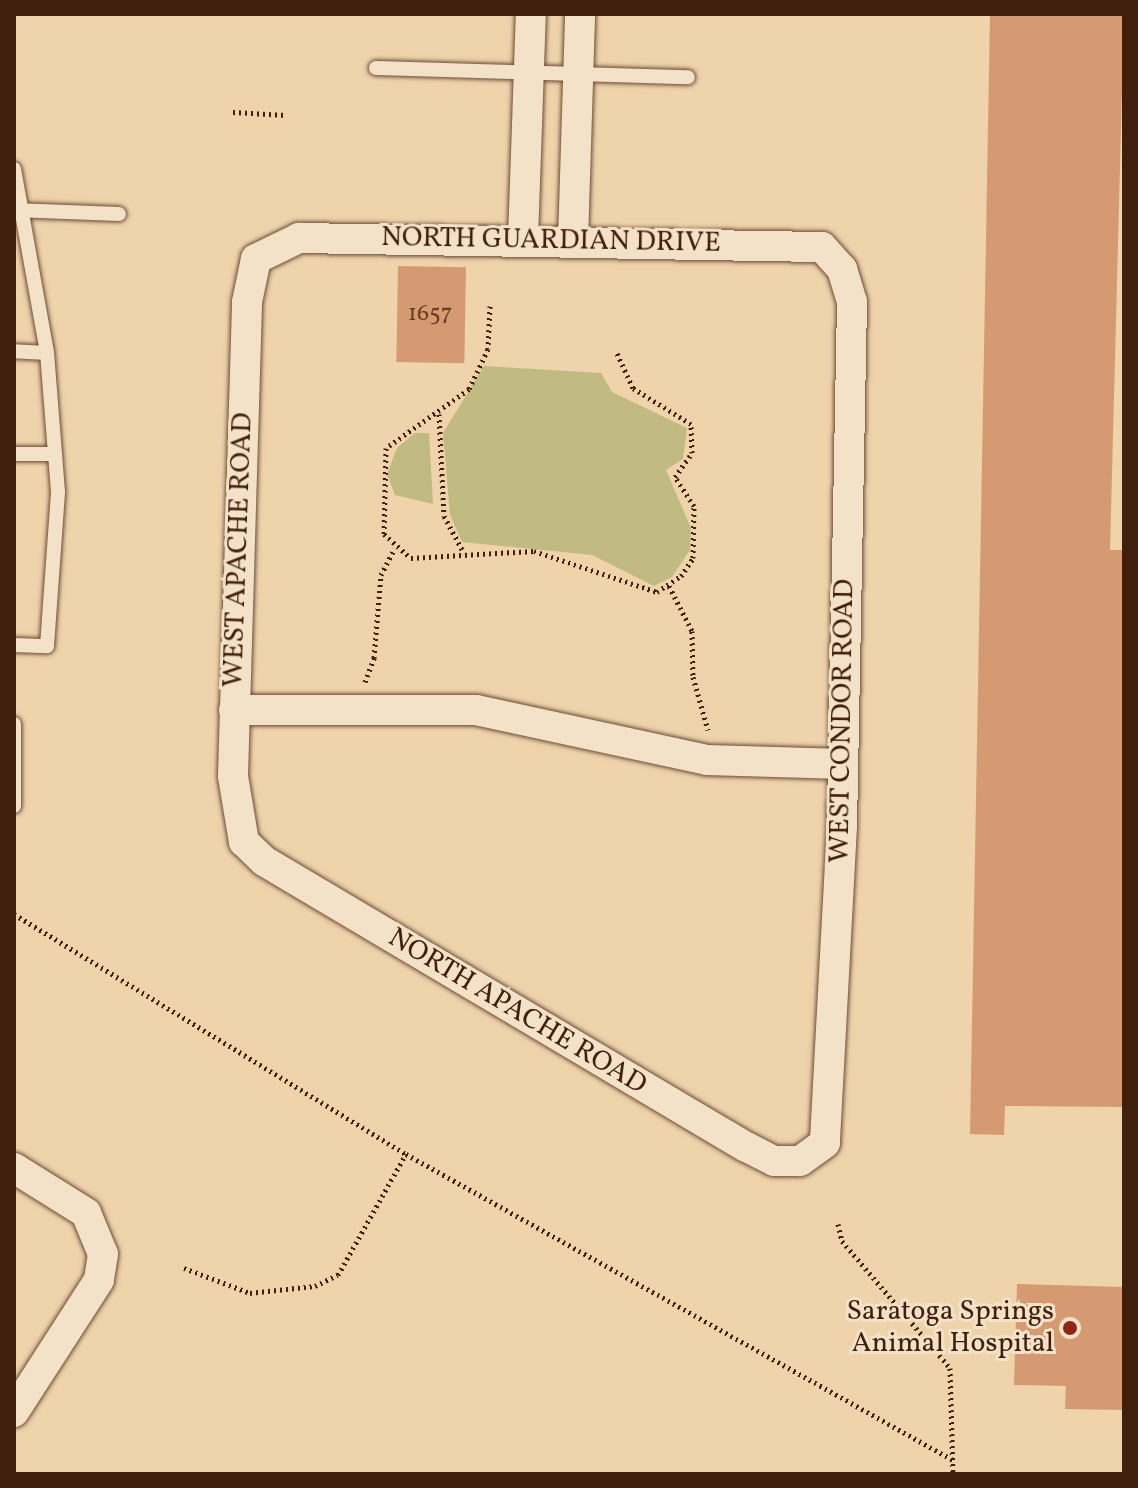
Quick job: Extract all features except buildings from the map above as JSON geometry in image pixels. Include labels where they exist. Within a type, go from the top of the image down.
[{"type":"street","points":[[523,239],[531,14]]},
{"type":"street","points":[[573,241],[580,14]]},
{"type":"street","name":"NORTH GUARDIAN DRIVE","points":[[256,259],[299,238],[523,239],[822,247],[842,269]]},
{"type":"street","name":"WEST APACHE ROAD","points":[[244,842],[233,776],[234,710],[247,302],[256,259]]},
{"type":"street","name":"WEST CONDOR ROAD","points":[[800,1161],[825,1143],[843,764],[852,302],[842,269]]},
{"type":"street","points":[[234,710],[476,710],[707,760],[843,764]]},
{"type":"street","name":"NORTH APACHE ROAD","points":[[244,842],[264,861],[746,1147],[774,1161],[800,1161]]},
{"type":"street","points":[[14,1168],[86,1213],[101,1240],[99,1280],[14,1412]]},
{"type":"lane","points":[[376,68],[578,78],[688,77]]},
{"type":"lane","points":[[14,169],[17,209],[47,353],[58,492],[47,646],[14,645]]},
{"type":"lane","points":[[17,209],[119,214]]},
{"type":"lane","points":[[14,351],[47,353]]},
{"type":"lane","points":[[14,454],[54,454]]},
{"type":"lane","points":[[14,724],[20,724],[14,806]]},
{"type":"path","points":[[233,112],[286,115]]},
{"type":"path","points":[[363,688],[374,658],[381,575],[395,548],[381,510],[386,448],[439,413],[474,377],[488,349],[490,306]]},
{"type":"path","points":[[395,548],[428,560],[464,553],[534,551],[637,590],[669,586],[693,558],[694,506],[675,477],[694,439],[681,415],[633,388],[616,351]]},
{"type":"path","points":[[439,413],[444,516],[464,553]]},
{"type":"path","points":[[669,586],[692,631],[693,677],[708,730]]},
{"type":"path","points":[[14,914],[406,1154],[953,1460]]},
{"type":"path","points":[[184,1268],[250,1293],[315,1286],[338,1275],[406,1154]]},
{"type":"path","points":[[838,1224],[842,1241],[950,1368],[953,1474]]},
{"type":"path","points":[[1040,1474],[1094,1474]]},
{"type":"shaded area","points":[[484,366],[601,373],[612,392],[687,428],[683,459],[666,470],[691,528],[690,550],[672,577],[654,586],[592,555],[462,542],[450,515],[443,433]]},
{"type":"shaded area","points":[[415,433],[429,433],[433,504],[395,495],[387,474],[397,448]]},
{"type":"place","name":"Saratoga Springs Animal Hospital","points":[[1070,1328]]}]
